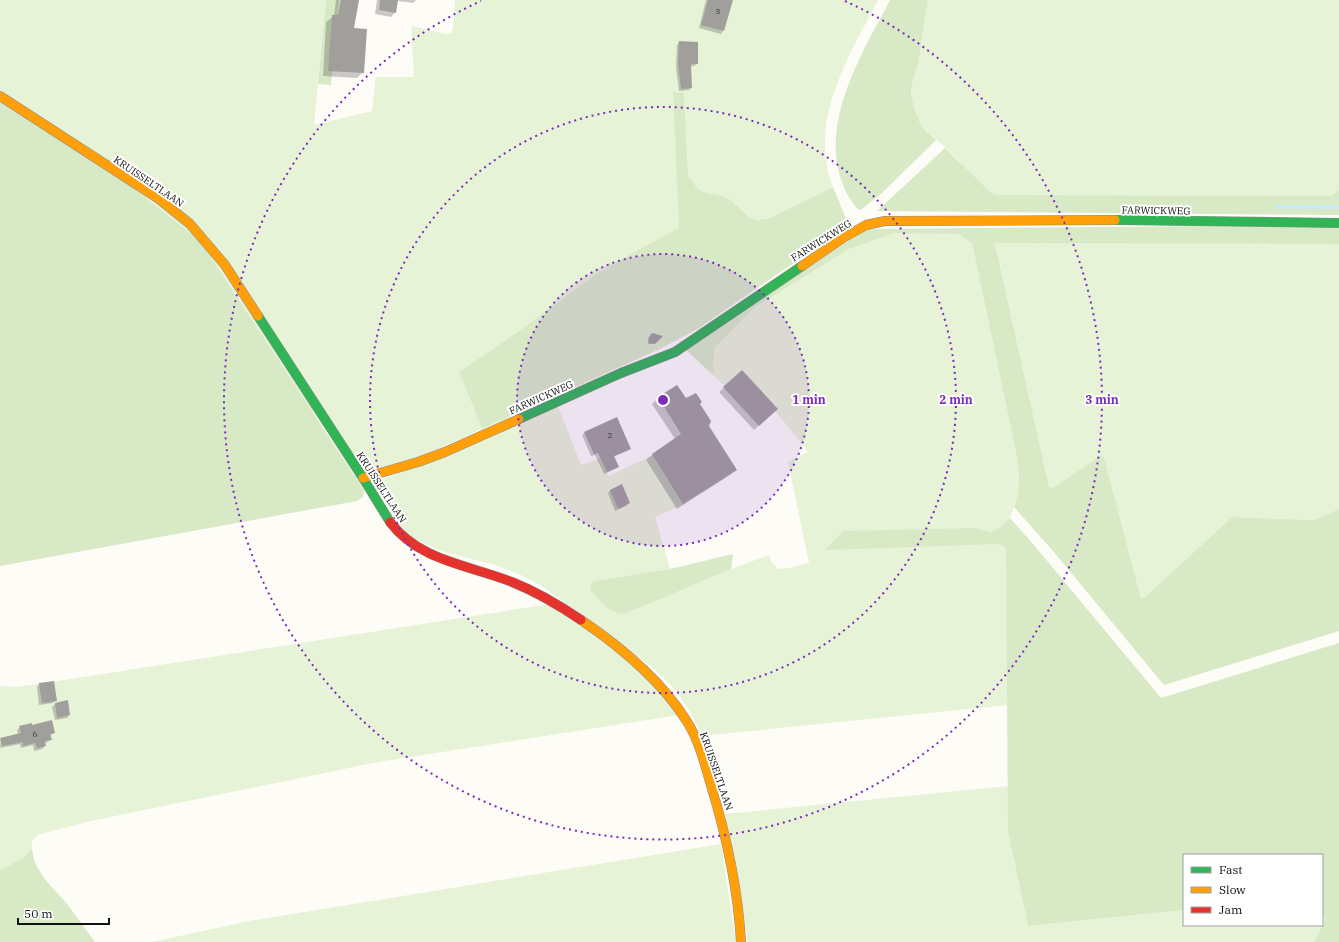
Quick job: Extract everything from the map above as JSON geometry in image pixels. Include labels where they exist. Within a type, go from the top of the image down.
[{"type":"street","name":"KRUISSELTLAAN","points":[[0,96],[159,198],[190,224],[225,264],[364,478],[376,501],[398,532],[415,546],[437,558],[504,578],[536,592],[581,620],[627,655],[666,692],[687,721],[700,748],[720,812],[734,881],[741,942]]},
{"type":"street","name":"FARWICKWEG","points":[[364,478],[418,462],[445,452],[621,373],[675,352],[817,255],[866,225],[885,221],[1136,220],[1339,223]]},
{"type":"green space","points":[[0,0],[326,0],[314,125],[372,111],[376,77],[414,77],[411,26],[446,34],[451,33],[453,29],[455,0],[878,0],[844,67],[828,114],[825,138],[826,162],[833,187],[770,218],[757,220],[749,217],[736,204],[718,195],[703,192],[697,188],[688,175],[684,93],[673,92],[680,228],[634,252],[592,277],[519,331],[459,372],[482,429],[416,459],[373,471],[367,468],[0,90]]},
{"type":"green space","points":[[326,0],[339,0],[331,85],[318,84]]},
{"type":"green space","points":[[890,0],[928,0],[918,64],[912,83],[911,94],[921,126],[936,140],[882,193],[859,210],[847,194],[840,176],[836,153],[837,130],[841,107],[848,85],[868,41]]},
{"type":"green space","points":[[928,0],[1339,0],[1339,189],[1333,196],[995,195],[978,181],[946,148],[921,126],[916,116],[911,86],[918,64]]},
{"type":"green space","points":[[673,92],[684,93],[688,175],[697,188],[703,192],[718,195],[731,200],[749,217],[757,220],[770,218],[833,187],[847,221],[846,227],[699,328],[662,348],[482,429],[459,372],[519,331],[592,277],[679,228]]},
{"type":"green space","points":[[0,102],[127,183],[200,241],[364,490],[363,497],[357,501],[0,566]]},
{"type":"green space","points":[[945,148],[995,195],[1332,196],[1339,189],[1339,215],[877,211]]},
{"type":"green space","points":[[1339,225],[1339,244],[995,243],[1049,487],[1053,488],[1100,456],[1104,457],[1141,598],[1145,597],[1232,517],[1313,520],[1339,509],[1339,631],[1164,685],[1053,551],[1014,507],[1019,488],[1017,457],[972,243],[959,234],[895,233],[849,249],[754,308],[714,348],[713,375],[685,349],[867,229]]},
{"type":"green space","points":[[895,233],[959,233],[972,243],[1017,457],[1019,482],[1018,495],[1010,518],[1000,527],[991,532],[975,528],[1005,547],[1008,705],[701,736],[693,716],[682,699],[654,669],[545,588],[521,575],[495,565],[441,551],[404,534],[375,483],[558,406],[581,465],[601,458],[609,476],[653,455],[684,504],[655,517],[670,569],[594,581],[625,614],[731,569],[769,555],[772,563],[779,569],[809,563],[788,462],[808,452],[762,394],[746,406],[713,375],[714,348],[754,308],[849,249]]},
{"type":"green space","points":[[995,242],[1339,244],[1339,509],[1313,520],[1232,517],[1145,597],[1141,598],[1104,457],[1053,488],[1049,488]]},
{"type":"green space","points":[[1010,518],[1161,698],[1339,643],[1339,942],[1314,942],[1326,918],[1323,916],[1323,854],[1183,854],[1183,910],[1028,926],[1008,832],[1005,547],[999,544],[825,550],[843,531],[975,528],[991,532],[1000,527]]},
{"type":"green space","points":[[733,554],[731,569],[625,614],[614,612],[590,590],[594,581],[670,569]]},
{"type":"green space","points":[[550,604],[647,675],[679,715],[378,762],[91,821],[37,835],[32,842],[32,848],[25,857],[0,870],[0,686],[17,687],[58,681]]},
{"type":"green space","points":[[1008,786],[1008,832],[1028,926],[1183,910],[1183,926],[1322,926],[1314,942],[748,942],[725,814]]},
{"type":"green space","points":[[721,844],[736,942],[152,942],[249,921]]},
{"type":"green space","points":[[32,848],[33,857],[40,872],[68,905],[95,942],[0,942],[0,870],[25,857]]},
{"type":"green space","points":[[1323,916],[1326,918],[1323,924]]},
{"type":"building","points":[[341,0],[359,0],[354,28],[367,29],[364,73],[328,71],[332,15],[338,15]]},
{"type":"building","points":[[380,0],[398,0],[396,13],[379,10]]},
{"type":"building","points":[[708,0],[733,0],[724,31],[701,25]]},
{"type":"building","points":[[679,41],[698,42],[698,64],[691,64],[692,88],[681,89],[678,64]]},
{"type":"building","points":[[652,333],[663,336],[655,344],[649,343],[649,337]]},
{"type":"building","points":[[742,370],[778,409],[759,426],[723,387]]},
{"type":"building","points":[[677,385],[686,398],[696,393],[702,402],[700,404],[711,421],[709,426],[737,470],[683,504],[652,454],[681,434],[658,397]]},
{"type":"building","points":[[617,417],[631,449],[614,456],[619,467],[607,472],[598,453],[594,454],[584,432]]},
{"type":"building","points":[[622,484],[630,503],[618,509],[610,490]]},
{"type":"building","points":[[54,681],[57,701],[42,703],[39,683]]},
{"type":"building","points":[[68,700],[70,715],[57,718],[55,703]]},
{"type":"building","points":[[52,720],[55,733],[50,734],[52,740],[45,741],[46,746],[37,748],[35,743],[23,746],[23,742],[2,746],[0,738],[21,733],[19,726],[32,723],[32,725]]},
{"type":"waterway","points":[[1276,207],[1339,207]]},
{"type":"traffic: fast","points":[[1115,220],[1339,223]]},
{"type":"traffic: fast","points":[[519,419],[621,373],[675,352],[802,266]]},
{"type":"traffic: fast","points":[[258,316],[390,522]]},
{"type":"traffic: slow","points":[[0,96],[159,199],[190,224],[225,265],[258,316]]},
{"type":"traffic: slow","points":[[802,266],[843,238],[866,225],[885,221],[1115,220]]},
{"type":"traffic: slow","points":[[363,478],[418,462],[445,452],[519,419]]},
{"type":"traffic: slow","points":[[581,620],[611,641],[652,677],[676,705],[694,734],[716,802],[726,841],[737,901],[741,942]]},
{"type":"traffic: jam","points":[[390,522],[402,535],[430,554],[512,582],[548,599],[581,620]]}]
